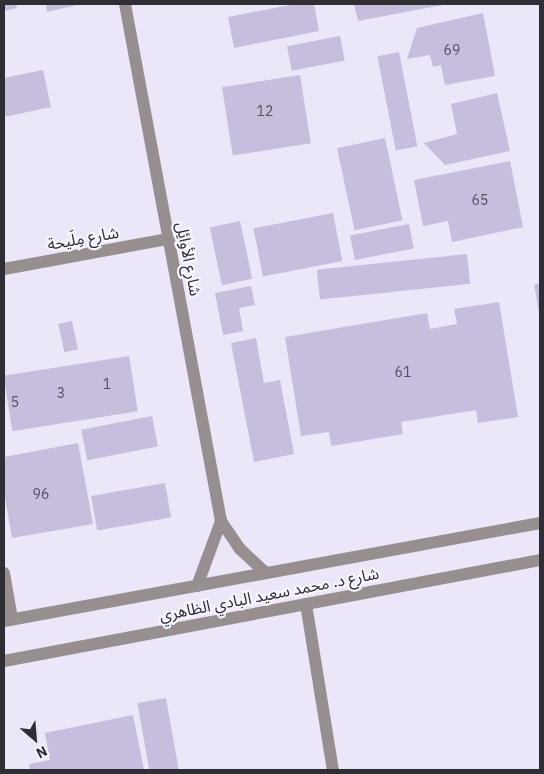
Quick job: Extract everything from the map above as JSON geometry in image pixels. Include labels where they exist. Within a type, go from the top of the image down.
[{"type":"street","name":"شارع الأوائِل","points":[[125,4],[221,521],[240,549],[266,573]]},
{"type":"street","name":"شارع مِلَيحة","points":[[4,269],[168,239]]},
{"type":"street","points":[[197,586],[221,521]]},
{"type":"street","name":"شارع د. محمد سعيد البادي الظاهري","points":[[8,620],[540,523]]},
{"type":"street","name":"شارع د. محمد سعيد البادي الظاهري","points":[[4,661],[540,560]]},
{"type":"street","points":[[4,573],[8,620]]},
{"type":"street","points":[[306,604],[333,770]]},
{"type":"building","points":[[4,4],[16,4],[17,8],[4,11]]},
{"type":"building","points":[[46,4],[76,4],[77,5],[47,12]]},
{"type":"building","points":[[295,4],[314,4],[319,31],[234,48],[228,17]]},
{"type":"building","points":[[354,4],[443,4],[443,5],[358,21]]},
{"type":"building","points":[[483,13],[495,76],[445,85],[441,65],[433,67],[430,55],[407,59],[417,28]]},
{"type":"building","points":[[340,36],[345,61],[292,71],[287,46]]},
{"type":"building","points":[[399,52],[417,146],[396,150],[377,56]]},
{"type":"building","points":[[43,70],[51,107],[4,117],[4,78]]},
{"type":"building","points":[[300,75],[311,143],[233,156],[222,87]]},
{"type":"building","points":[[497,93],[510,151],[445,165],[424,143],[457,134],[451,104]]},
{"type":"building","points":[[385,138],[402,220],[355,230],[337,148]]},
{"type":"building","points":[[510,161],[523,227],[452,242],[448,221],[423,226],[414,180]]},
{"type":"building","points":[[333,213],[342,261],[263,277],[253,228]]},
{"type":"building","points":[[240,221],[252,279],[222,285],[210,227]]},
{"type":"building","points":[[409,224],[414,249],[355,260],[350,235]]},
{"type":"building","points":[[467,254],[470,284],[320,300],[317,270]]},
{"type":"building","points":[[540,283],[540,312],[539,312],[534,285]]},
{"type":"building","points":[[251,286],[255,305],[239,308],[243,331],[223,335],[215,293]]},
{"type":"building","points":[[499,302],[518,417],[478,423],[476,410],[401,422],[403,434],[331,446],[329,432],[301,436],[285,337],[427,313],[430,329],[457,324],[454,309]]},
{"type":"building","points":[[72,321],[78,349],[64,352],[58,324]]},
{"type":"building","points":[[256,338],[264,383],[280,380],[294,454],[254,462],[231,343]]},
{"type":"building","points":[[129,356],[138,411],[12,431],[4,376]]},
{"type":"building","points":[[152,416],[158,446],[87,460],[81,430]]},
{"type":"building","points":[[78,443],[93,524],[12,538],[4,492],[4,457]]},
{"type":"building","points":[[165,483],[171,517],[97,530],[91,496]]},
{"type":"building","points":[[166,698],[179,770],[149,770],[137,703]]},
{"type":"building","points":[[133,715],[144,770],[30,770],[29,764],[50,760],[45,733]]}]
